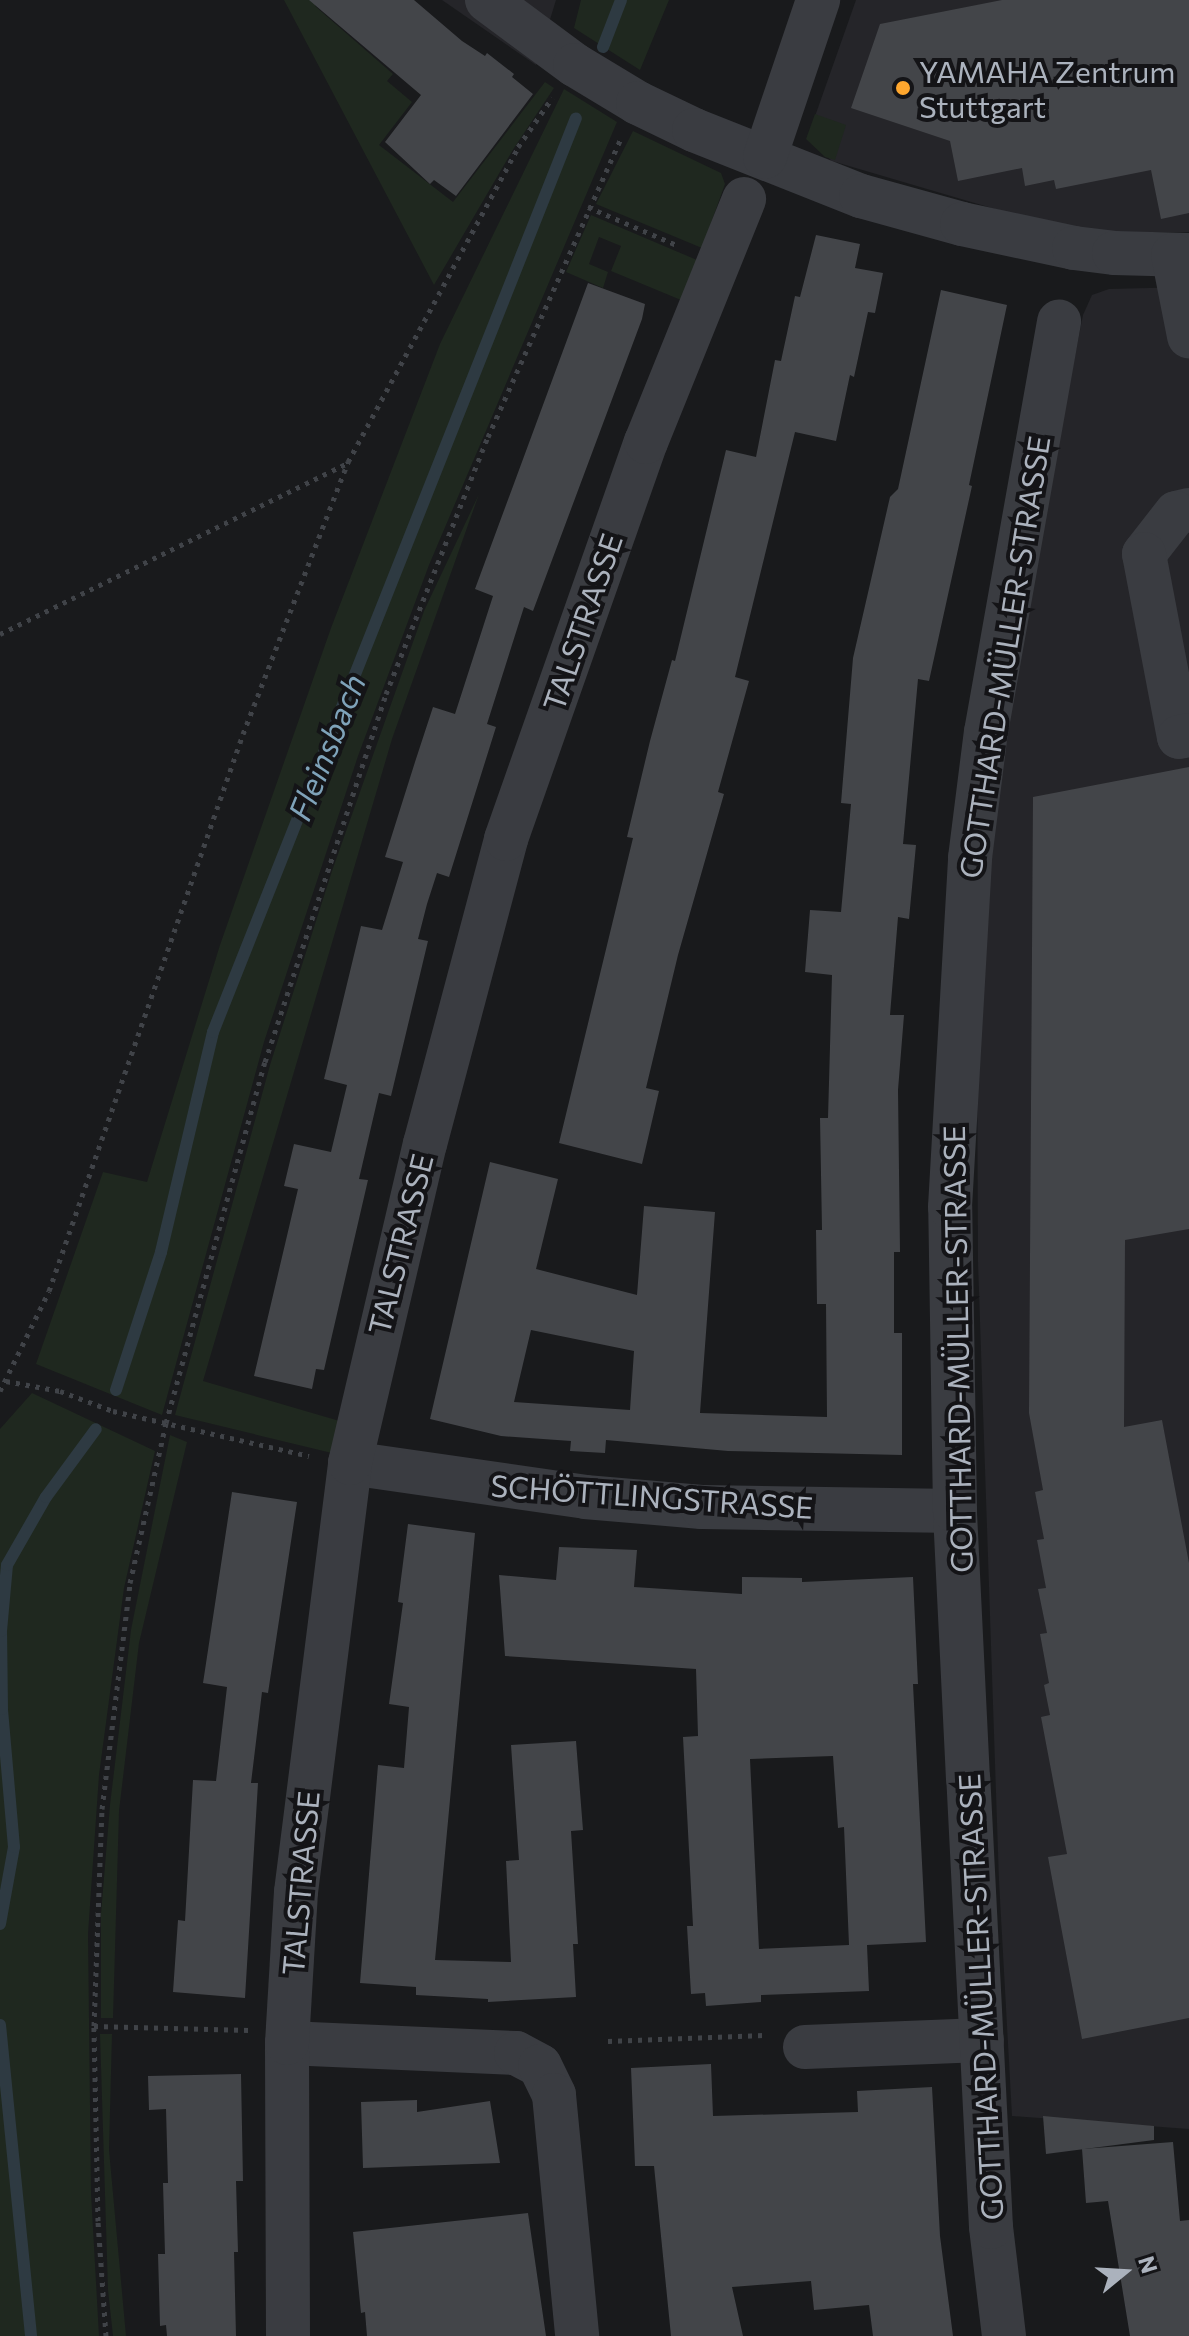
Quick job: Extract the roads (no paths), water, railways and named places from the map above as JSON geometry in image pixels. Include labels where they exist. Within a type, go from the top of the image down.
[{"type":"street","points":[[487,0],[575,65],[638,103],[694,130],[861,196],[962,224],[1074,248],[1181,255],[1189,336]]},
{"type":"street","points":[[765,157],[818,0]]},
{"type":"street","name":"TALSTRASSE","points":[[288,2336],[288,2037],[296,1892],[350,1463],[417,1173],[506,839],[641,456],[744,199]]},
{"type":"street","name":"GOTTHARD-MÜLLER-STRASSE","points":[[1004,2336],[991,2227],[955,1511],[950,1207],[970,858],[986,732],[1059,321]]},
{"type":"street","points":[[1189,510],[1176,513],[1144,554],[1179,737],[1189,735]]},
{"type":"street","name":"SCHÖTTLINGSTRASSE","points":[[350,1463],[557,1493],[702,1507],[955,1511]]},
{"type":"street","points":[[288,2037],[516,2053],[540,2066],[554,2095],[577,2336]]},
{"type":"street","points":[[805,2047],[982,2040]]},
{"type":"waterway","name":"Fleinsbach","points":[[603,47],[621,0]]},
{"type":"waterway","name":"Fleinsbach","points":[[116,1390],[161,1252],[213,1032],[576,118]]},
{"type":"waterway","name":"Fleinsbach","points":[[0,1924],[14,1847],[2,1709],[1,1631],[7,1565],[46,1497],[96,1429]]},
{"type":"waterway","name":"Fleinsbach","points":[[0,2025],[31,2336]]},
{"type":"place","name":"YAMAHA Zentrum Stuttgart","points":[[903,88]]}]
